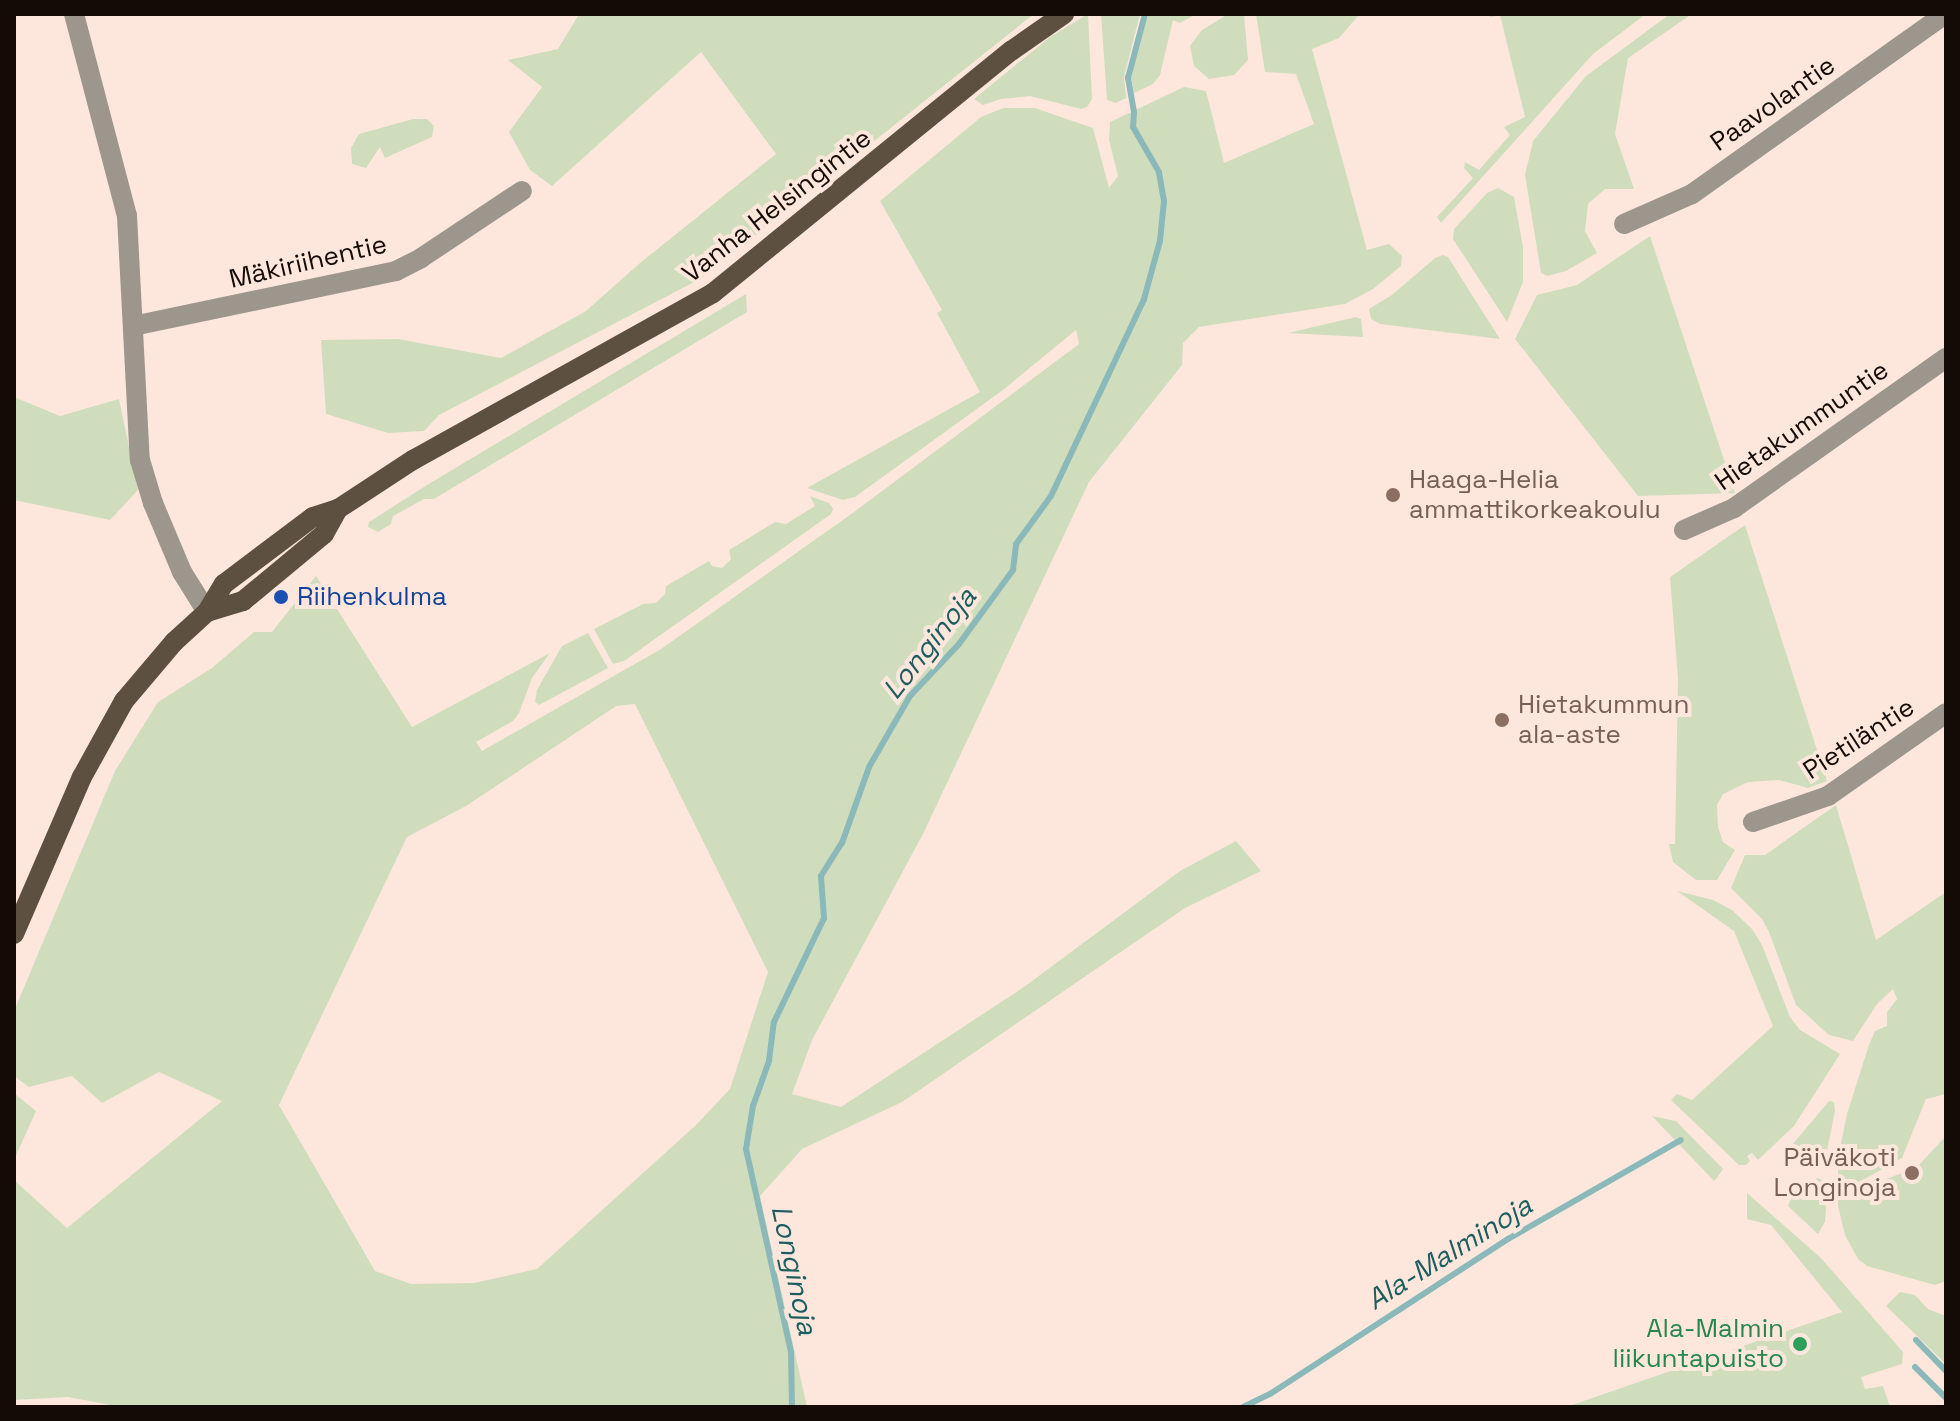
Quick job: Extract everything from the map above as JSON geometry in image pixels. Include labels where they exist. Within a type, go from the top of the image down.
[{"type":"main road","name":"Vanha Helsingintie","points":[[14,934],[82,777],[124,701],[174,642],[207,612],[243,601],[324,534],[338,509],[413,460],[713,293],[1011,51],[1064,14]]},
{"type":"street","points":[[74,14],[127,216],[140,460],[153,503],[182,572],[207,612]]},
{"type":"street","name":"Paavolantie","points":[[1624,224],[1692,194],[1945,14]]},
{"type":"street","name":"Mäkiriihentie","points":[[133,326],[396,271],[421,258],[522,191]]},
{"type":"street","name":"Hietakummuntie","points":[[1684,530],[1734,508],[1946,358]]},
{"type":"street","name":"Pietiläntie","points":[[1753,822],[1828,796],[1946,713]]},
{"type":"green space","points":[[579,14],[1034,14],[702,278],[439,415],[424,431],[388,433],[326,414],[321,340],[398,339],[501,358],[586,311],[640,263],[776,154],[701,52],[552,186],[530,170],[509,132],[542,87],[508,60],[558,49]]},
{"type":"green space","points":[[1088,14],[1092,99],[1087,107],[1081,109],[1030,96],[1001,99],[983,105],[974,99],[1050,37]]},
{"type":"green space","points":[[1101,14],[1140,14],[1124,77],[1126,98],[1116,103],[1107,100]]},
{"type":"green space","points":[[1148,14],[1196,14],[1180,23],[1173,20],[1160,75],[1153,84],[1134,93],[1131,77]]},
{"type":"green space","points":[[1228,14],[1244,14],[1248,60],[1234,75],[1209,79],[1194,66],[1190,46],[1202,30]]},
{"type":"green space","points":[[1256,14],[1365,14],[1358,16],[1339,38],[1312,49],[1367,250],[1389,244],[1402,256],[1401,266],[1373,289],[1345,304],[1199,327],[1183,343],[1182,365],[1089,482],[923,834],[812,1040],[792,1094],[841,1107],[1024,987],[1180,871],[1236,841],[1261,871],[1185,908],[902,1102],[802,1149],[760,1196],[807,1407],[121,1407],[68,1397],[14,1400],[14,1180],[67,1228],[222,1101],[159,1072],[102,1103],[72,1076],[29,1087],[14,1076],[14,1011],[115,771],[158,702],[212,668],[254,632],[272,632],[316,576],[412,727],[550,653],[532,678],[513,721],[476,742],[482,751],[661,649],[854,512],[1079,344],[1076,330],[1003,390],[855,497],[843,500],[807,488],[980,392],[937,313],[942,310],[880,201],[981,117],[1003,108],[1035,108],[1093,128],[1109,188],[1118,176],[1109,140],[1110,122],[1184,87],[1206,91],[1224,163],[1314,124],[1296,74],[1265,72]],"holes":[[[635,704],[768,972],[730,1089],[696,1125],[537,1269],[474,1283],[411,1284],[375,1271],[279,1105],[407,837],[466,806],[616,706]]]},
{"type":"green space","points":[[1489,14],[1646,14],[1593,54],[1441,223],[1437,217],[1473,178],[1464,168],[1465,162],[1479,170],[1510,135],[1504,127],[1525,117],[1500,15],[1490,17]]},
{"type":"green space","points":[[1670,14],[1692,14],[1628,58],[1615,134],[1634,189],[1605,189],[1588,204],[1585,231],[1597,253],[1566,271],[1547,276],[1541,273],[1525,175],[1533,141],[1586,76]]},
{"type":"green space","points":[[413,119],[427,119],[434,126],[432,137],[385,158],[380,147],[366,168],[352,164],[351,148],[359,134]]},
{"type":"green space","points":[[1498,188],[1514,197],[1523,247],[1523,282],[1507,322],[1453,239],[1454,229],[1487,193]]},
{"type":"green space","points":[[1650,236],[1735,493],[1638,496],[1515,339],[1537,295],[1577,285]]},
{"type":"green space","points":[[1443,255],[1448,257],[1500,339],[1380,324],[1371,319],[1369,309]]},
{"type":"green space","points":[[746,294],[747,312],[434,499],[424,499],[393,516],[391,524],[378,532],[368,527],[369,522],[427,485]]},
{"type":"green space","points":[[1356,317],[1361,319],[1363,337],[1288,333]]},
{"type":"green space","points":[[14,397],[60,416],[119,399],[138,490],[110,520],[14,500]]},
{"type":"green space","points":[[810,496],[829,503],[833,509],[831,514],[624,661],[613,664],[594,629],[643,604],[656,603],[665,594],[666,586],[709,561],[712,566],[722,568],[731,559],[729,550],[775,522],[786,524],[815,506]]},
{"type":"green space","points":[[1745,525],[1827,781],[1808,788],[1779,780],[1748,782],[1723,794],[1717,805],[1718,827],[1723,842],[1735,850],[1717,880],[1696,880],[1673,862],[1669,844],[1675,844],[1678,679],[1670,577]]},
{"type":"green space","points":[[588,633],[608,668],[539,705],[535,702],[537,690],[562,646]]},
{"type":"green space","points":[[1836,805],[1876,940],[1946,892],[1946,1094],[1926,1099],[1902,1158],[1863,1180],[1866,1187],[1917,1167],[1946,1136],[1946,1281],[1935,1285],[1867,1266],[1858,1259],[1845,1235],[1838,1206],[1838,1158],[1847,1114],[1875,1031],[1887,1026],[1887,1012],[1897,999],[1893,989],[1877,1004],[1853,1041],[1829,1035],[1796,1005],[1762,919],[1731,888],[1745,855],[1765,855]]},
{"type":"green space","points":[[1677,891],[1713,900],[1732,910],[1752,929],[1762,945],[1790,1017],[1800,1030],[1840,1054],[1794,1126],[1758,1160],[1752,1153],[1747,1156],[1750,1161],[1746,1165],[1739,1165],[1671,1100],[1677,1094],[1692,1100],[1773,1026],[1734,931]]},
{"type":"green space","points":[[14,1093],[36,1111],[14,1160]]},
{"type":"green space","points":[[1829,1101],[1834,1102],[1835,1111],[1824,1166],[1817,1169],[1809,1158],[1801,1155],[1784,1161],[1781,1158]]},
{"type":"green space","points":[[1652,1116],[1676,1121],[1723,1169],[1714,1181]]},
{"type":"green space","points":[[1817,1178],[1823,1180],[1826,1209],[1825,1222],[1818,1234],[1788,1206],[1792,1195],[1810,1191]]},
{"type":"green space","name":"Ala-Malmin liikuntapuisto","points":[[1747,1193],[1821,1258],[1903,1352],[1902,1364],[1861,1377],[1865,1389],[1883,1386],[1890,1407],[1566,1407],[1842,1312],[1771,1225],[1747,1219]]},
{"type":"green space","points":[[1900,1292],[1915,1295],[1928,1309],[1946,1316],[1946,1364],[1886,1306]]},
{"type":"waterway","name":"Longinoja","points":[[792,1407],[791,1352],[746,1149],[753,1106],[769,1061],[774,1022],[824,918],[821,876],[842,843],[869,767],[910,696],[959,644],[1013,570],[1016,544],[1051,496],[1144,299],[1160,241],[1164,201],[1159,172],[1133,127],[1134,112],[1128,78],[1145,14]]},
{"type":"waterway","name":"Ala-Malminoja","points":[[1243,1407],[1270,1394],[1508,1239],[1681,1140]]},
{"type":"waterway","points":[[1916,1340],[1946,1371]]},
{"type":"waterway","points":[[1915,1367],[1946,1398]]},
{"type":"place","name":"Haaga-Helia ammattikorkeakoulu","points":[[1393,495]]},
{"type":"place","name":"Riihenkulma","points":[[281,597]]},
{"type":"place","name":"Hietakummun ala-aste","points":[[1502,720]]},
{"type":"place","name":"Päiväkoti Longinoja","points":[[1912,1173]]},
{"type":"place","name":"Ala-Malmin liikuntapuisto","points":[[1800,1344]]}]
